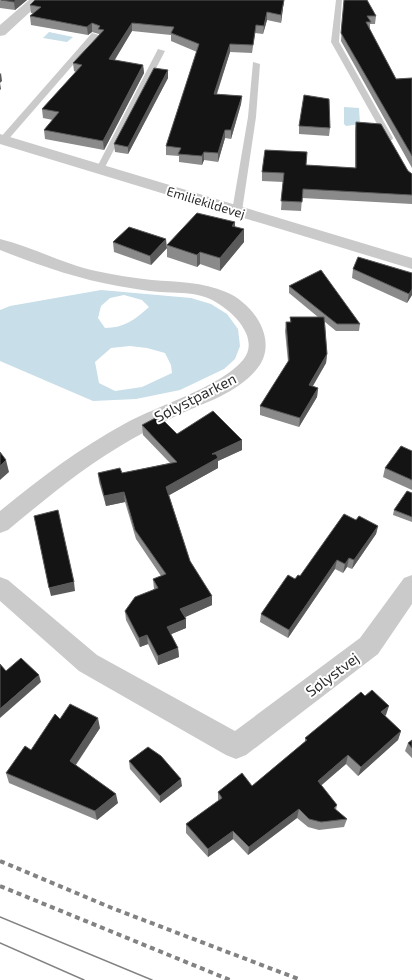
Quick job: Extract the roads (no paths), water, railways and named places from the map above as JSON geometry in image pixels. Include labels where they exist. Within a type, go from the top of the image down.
[{"type":"street","points":[[0,32],[37,0]]},
{"type":"street","name":"Emiliekildevej","points":[[1,140],[411,262]]},
{"type":"street","name":"Sølystparken","points":[[0,244],[36,258],[92,275],[147,284],[194,288],[221,296],[241,309],[254,328],[258,348],[251,364],[233,379],[145,422],[99,450],[58,477],[0,524]]},
{"type":"street","name":"Sølystvej","points":[[0,587],[88,663],[236,746],[368,646],[412,585]]},
{"type":"lane","points":[[339,0],[335,42],[393,145]]},
{"type":"lane","points":[[1,140],[95,35]]},
{"type":"lane","points":[[100,169],[161,51]]},
{"type":"lane","points":[[237,211],[252,117],[256,64]]},
{"type":"water","points":[[49,32],[73,37],[67,42],[43,38]]},
{"type":"water","points":[[344,107],[359,108],[360,124],[346,126],[344,124]]},
{"type":"water","points":[[101,290],[191,298],[211,304],[227,314],[238,329],[240,346],[235,359],[224,369],[180,390],[136,399],[93,401],[0,361],[0,310],[10,306]],"holes":[[[124,295],[142,300],[149,307],[124,325],[105,328],[98,318],[101,306],[110,298]],[[130,346],[147,348],[165,353],[171,365],[172,373],[142,387],[115,391],[99,383],[95,362],[111,348]]]},
{"type":"tram line","points":[[0,917],[152,980]]},
{"type":"tram line","points":[[0,943],[84,980]]},
{"type":"railway","points":[[0,861],[112,908],[301,980]]},
{"type":"railway","points":[[0,886],[230,980]]}]
